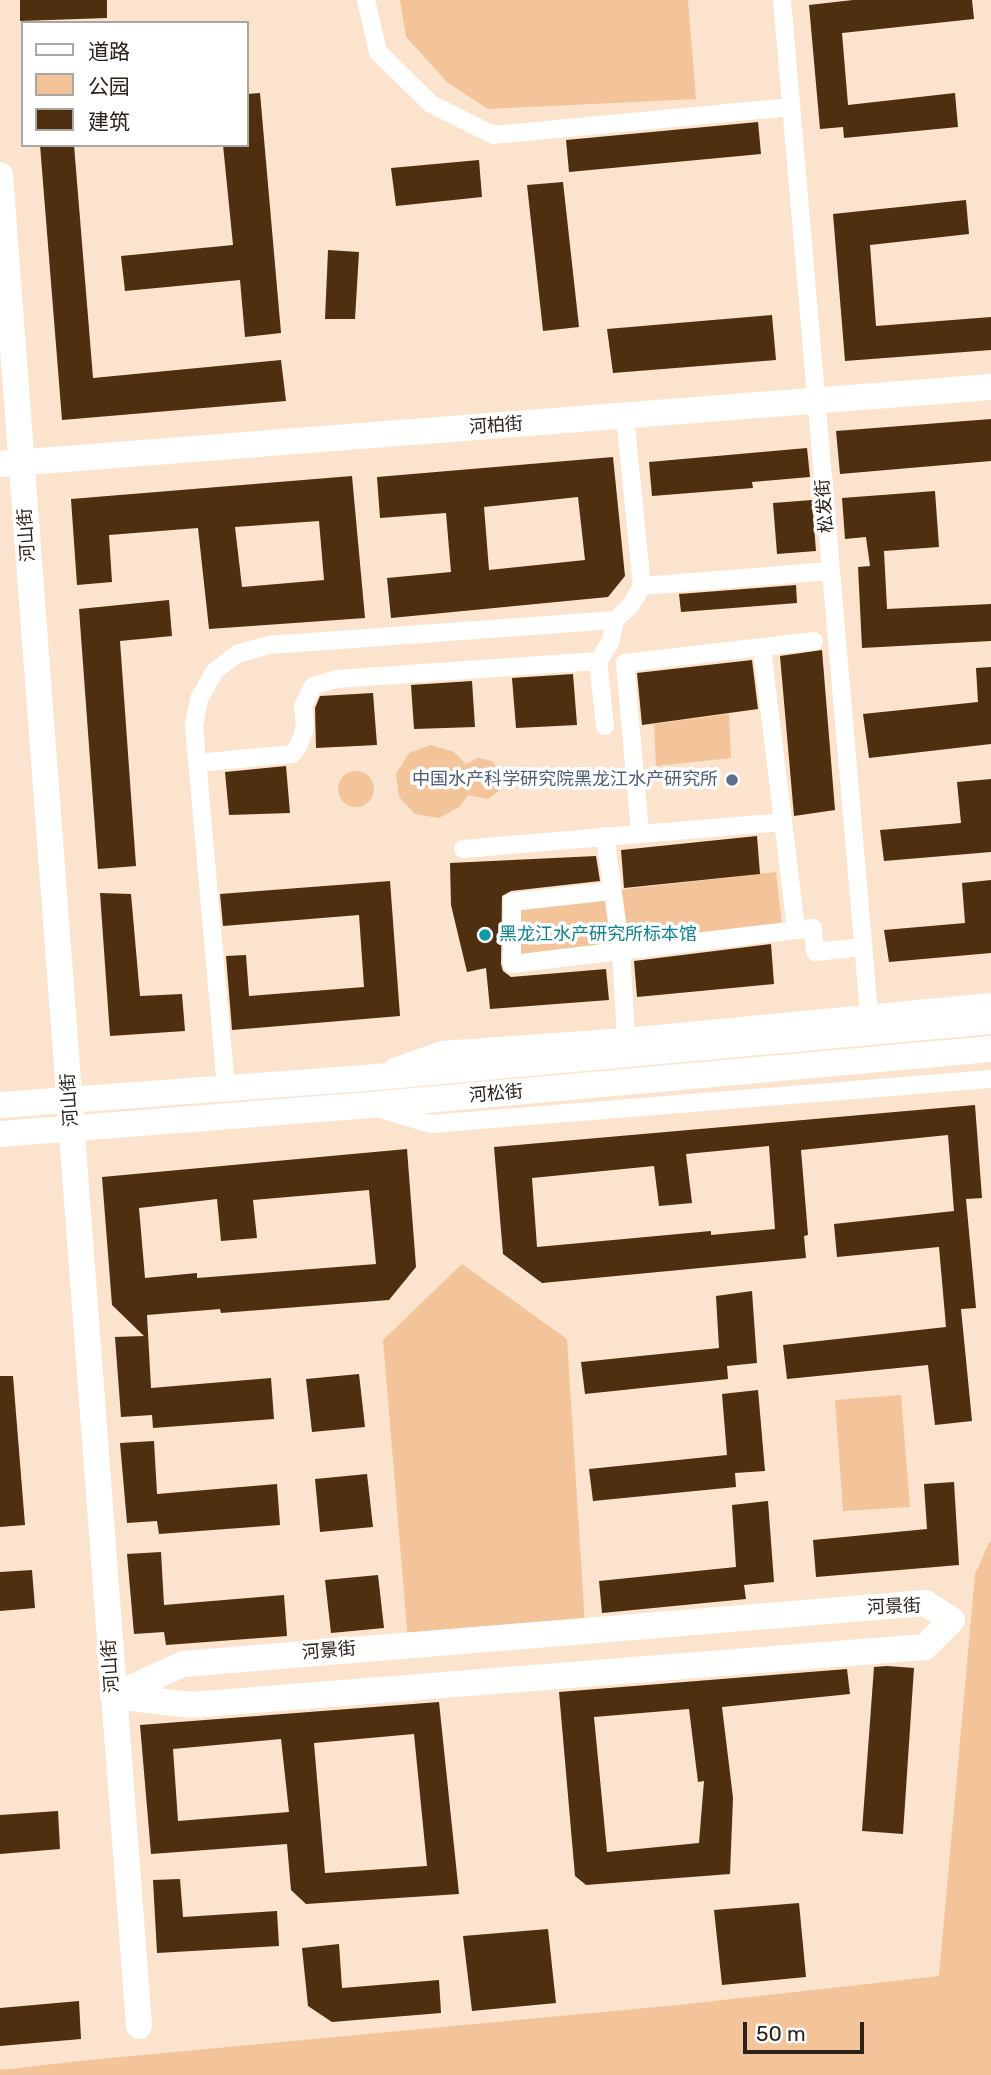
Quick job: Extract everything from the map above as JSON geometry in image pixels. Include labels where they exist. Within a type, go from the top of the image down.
[{"type":"street","points":[[366,0],[378,52],[431,104],[493,135],[791,107]]},
{"type":"street","name":"松发街","points":[[782,0],[869,1013]]},
{"type":"street","name":"河山街","points":[[0,175],[11,463],[70,1100],[139,2026]]},
{"type":"street","name":"河柏街","points":[[11,463],[991,387]]},
{"type":"street","points":[[605,726],[598,661],[610,643],[615,620],[631,605],[642,586],[625,416]]},
{"type":"street","points":[[642,586],[831,570]]},
{"type":"street","points":[[226,1087],[194,726],[199,699],[215,671],[237,654],[269,645],[615,620]]},
{"type":"street","points":[[640,832],[625,663],[814,641]]},
{"type":"street","points":[[762,649],[795,920]]},
{"type":"street","points":[[197,763],[292,754],[299,745],[305,727],[303,706],[313,686],[335,678],[598,661]]},
{"type":"street","points":[[463,849],[783,822]]},
{"type":"street","points":[[605,836],[633,1044]]},
{"type":"street","points":[[611,891],[512,902],[512,964],[813,928],[815,952],[863,947]]},
{"type":"street","points":[[0,1105],[365,1078],[869,1013],[991,1002]]},
{"type":"street","points":[[633,1044],[991,1021]]},
{"type":"street","name":"河松街","points":[[0,1135],[370,1105],[991,1049]]},
{"type":"street","points":[[370,1105],[429,1124],[991,1079]]},
{"type":"street","name":"河景街","points":[[925,1603],[952,1620],[925,1647],[191,1704],[113,1696],[183,1664],[197,1662],[925,1603]]},
{"type":"green space","points":[[400,0],[688,0],[696,99],[488,109],[447,82],[406,37]]},
{"type":"green space","points":[[729,714],[731,758],[656,766],[654,724]]},
{"type":"green space","points":[[431,745],[454,752],[466,764],[478,758],[492,761],[501,771],[499,791],[488,799],[468,795],[459,807],[439,818],[415,814],[399,797],[396,774],[409,753]]},
{"type":"green space","points":[[356,771],[369,776],[374,789],[369,802],[356,807],[343,802],[338,789],[343,776]]},
{"type":"green space","points":[[776,872],[783,933],[511,964],[512,902]]},
{"type":"green space","points":[[462,1264],[567,1339],[585,1625],[408,1641],[383,1340]]},
{"type":"green space","points":[[901,1395],[910,1507],[843,1511],[835,1400]]},
{"type":"green space","points":[[991,1539],[991,2075],[0,2075],[0,2070],[89,2060],[678,2005],[939,1976],[975,1574]]},
{"type":"building","points":[[20,0],[107,0],[107,18],[20,21]]},
{"type":"building","points":[[853,0],[972,0],[974,19],[842,33],[848,105],[955,93],[958,127],[844,138],[843,127],[820,129],[809,5]]},
{"type":"building","points":[[260,93],[281,333],[245,337],[240,280],[125,291],[121,256],[233,245],[223,147],[248,147],[248,94]]},
{"type":"building","points":[[758,122],[761,154],[569,172],[566,140]]},
{"type":"building","points":[[40,147],[74,147],[93,378],[281,360],[286,401],[62,420]]},
{"type":"building","points":[[479,160],[482,197],[396,206],[391,168]]},
{"type":"building","points":[[563,182],[579,327],[543,331],[527,185]]},
{"type":"building","points":[[966,200],[969,234],[870,245],[876,326],[991,317],[991,350],[845,361],[833,214]]},
{"type":"building","points":[[328,250],[359,252],[355,319],[325,319]]},
{"type":"building","points":[[772,315],[776,360],[613,373],[607,329]]},
{"type":"building","points":[[991,419],[991,461],[840,474],[836,431]]},
{"type":"building","points":[[807,448],[810,477],[752,482],[753,488],[652,496],[649,462]]},
{"type":"building","points":[[613,457],[625,576],[608,597],[391,618],[387,578],[451,572],[446,513],[380,518],[377,477]],"holes":[[[578,497],[585,560],[489,570],[484,507]]]},
{"type":"building","points":[[352,476],[365,618],[209,629],[198,528],[109,535],[112,582],[77,585],[71,499]],"holes":[[[319,521],[324,580],[242,587],[235,527]]]},
{"type":"building","points":[[935,491],[939,547],[884,551],[887,609],[991,604],[991,641],[862,648],[858,567],[870,566],[866,537],[845,539],[842,498]]},
{"type":"building","points":[[812,500],[816,551],[777,554],[773,503]]},
{"type":"building","points":[[796,585],[797,603],[681,612],[679,594]]},
{"type":"building","points":[[169,600],[172,636],[120,641],[136,866],[98,869],[79,609]]},
{"type":"building","points":[[822,650],[835,810],[794,816],[780,656]]},
{"type":"building","points":[[752,660],[758,709],[642,725],[637,673]]},
{"type":"building","points":[[991,667],[991,744],[869,758],[863,714],[978,702],[976,668]]},
{"type":"building","points":[[573,674],[577,725],[516,728],[512,678]]},
{"type":"building","points":[[472,681],[475,727],[414,729],[411,685]]},
{"type":"building","points":[[373,693],[377,745],[316,748],[315,708],[320,696]]},
{"type":"building","points":[[286,766],[290,813],[229,815],[225,772]]},
{"type":"building","points":[[991,779],[991,852],[884,861],[880,830],[961,823],[957,782]]},
{"type":"building","points":[[757,836],[760,874],[624,888],[621,850]]},
{"type":"building","points":[[596,856],[600,881],[511,891],[502,896],[501,964],[503,971],[511,977],[606,969],[609,1000],[490,1009],[486,968],[467,972],[451,905],[450,863]]},
{"type":"building","points":[[991,880],[991,953],[889,962],[884,930],[965,923],[962,883]]},
{"type":"building","points":[[390,881],[400,1016],[232,1030],[226,956],[246,955],[249,996],[364,987],[359,915],[223,926],[220,894]]},
{"type":"building","points":[[100,893],[131,894],[140,996],[182,994],[185,1031],[110,1036]]},
{"type":"building","points":[[771,944],[774,984],[637,997],[634,961]]},
{"type":"building","points":[[975,1105],[982,1198],[966,1199],[976,1308],[961,1309],[972,1421],[935,1425],[928,1365],[787,1379],[783,1345],[946,1327],[939,1247],[837,1257],[834,1224],[954,1211],[948,1135],[801,1150],[808,1235],[804,1236],[806,1258],[542,1283],[503,1254],[494,1147]],"holes":[[[769,1146],[775,1229],[711,1235],[711,1231],[537,1247],[532,1178],[654,1166],[659,1206],[692,1203],[686,1154]]]},
{"type":"building","points":[[407,1149],[416,1267],[389,1300],[221,1313],[220,1309],[147,1315],[151,1388],[271,1378],[274,1419],[153,1428],[152,1415],[121,1417],[115,1337],[144,1336],[112,1305],[102,1177]],"holes":[[[369,1190],[376,1264],[197,1278],[197,1273],[145,1278],[139,1208],[217,1199],[221,1241],[257,1238],[253,1200]]]},
{"type":"building","points":[[752,1291],[757,1363],[727,1366],[728,1379],[585,1394],[581,1362],[719,1348],[716,1296]]},
{"type":"building","points":[[359,1374],[365,1427],[312,1432],[306,1379]]},
{"type":"building","points":[[0,1376],[13,1376],[25,1525],[0,1527]]},
{"type":"building","points":[[758,1390],[765,1471],[735,1473],[736,1487],[593,1501],[589,1469],[727,1455],[722,1394]]},
{"type":"building","points":[[154,1441],[157,1494],[277,1484],[280,1525],[159,1534],[157,1521],[127,1523],[120,1443]]},
{"type":"building","points":[[367,1474],[373,1527],[320,1532],[315,1479]]},
{"type":"building","points":[[954,1482],[959,1565],[816,1577],[813,1540],[927,1529],[924,1484]]},
{"type":"building","points":[[768,1501],[774,1582],[744,1585],[746,1599],[602,1613],[599,1581],[736,1567],[732,1505]]},
{"type":"building","points":[[161,1552],[164,1605],[284,1595],[287,1636],[166,1645],[164,1632],[134,1634],[127,1554]]},
{"type":"building","points":[[32,1570],[35,1608],[0,1611],[0,1572]]},
{"type":"building","points":[[378,1575],[384,1628],[331,1633],[325,1580]]},
{"type":"building","points":[[874,1667],[914,1668],[903,1834],[862,1831]]},
{"type":"building","points":[[847,1669],[850,1694],[722,1707],[733,1798],[730,1874],[586,1885],[575,1876],[559,1692]],"holes":[[[689,1709],[698,1782],[704,1781],[699,1843],[607,1852],[594,1717]]]},
{"type":"building","points":[[439,1702],[459,1894],[306,1904],[291,1890],[287,1844],[151,1854],[140,1725]],"holes":[[[414,1734],[427,1866],[325,1873],[314,1743]],[[281,1739],[289,1812],[178,1821],[173,1749]]]},
{"type":"building","points":[[58,1811],[60,1849],[0,1854],[0,1815]]},
{"type":"building","points":[[180,1879],[183,1917],[277,1911],[279,1946],[157,1953],[153,1880]]},
{"type":"building","points":[[799,1903],[806,1977],[722,1985],[714,1910]]},
{"type":"building","points":[[548,1929],[556,2003],[472,2011],[463,1936]]},
{"type":"building","points":[[339,1944],[342,1988],[439,1980],[441,2013],[332,2022],[308,2006],[302,1948]]},
{"type":"building","points":[[79,2001],[81,2039],[0,2046],[0,2008]]},
{"type":"place","name":"中国水产科学研究院黑龙江水产研究所","points":[[732,780]]},
{"type":"place","name":"黑龙江水产研究所标本馆","points":[[485,935]]}]
